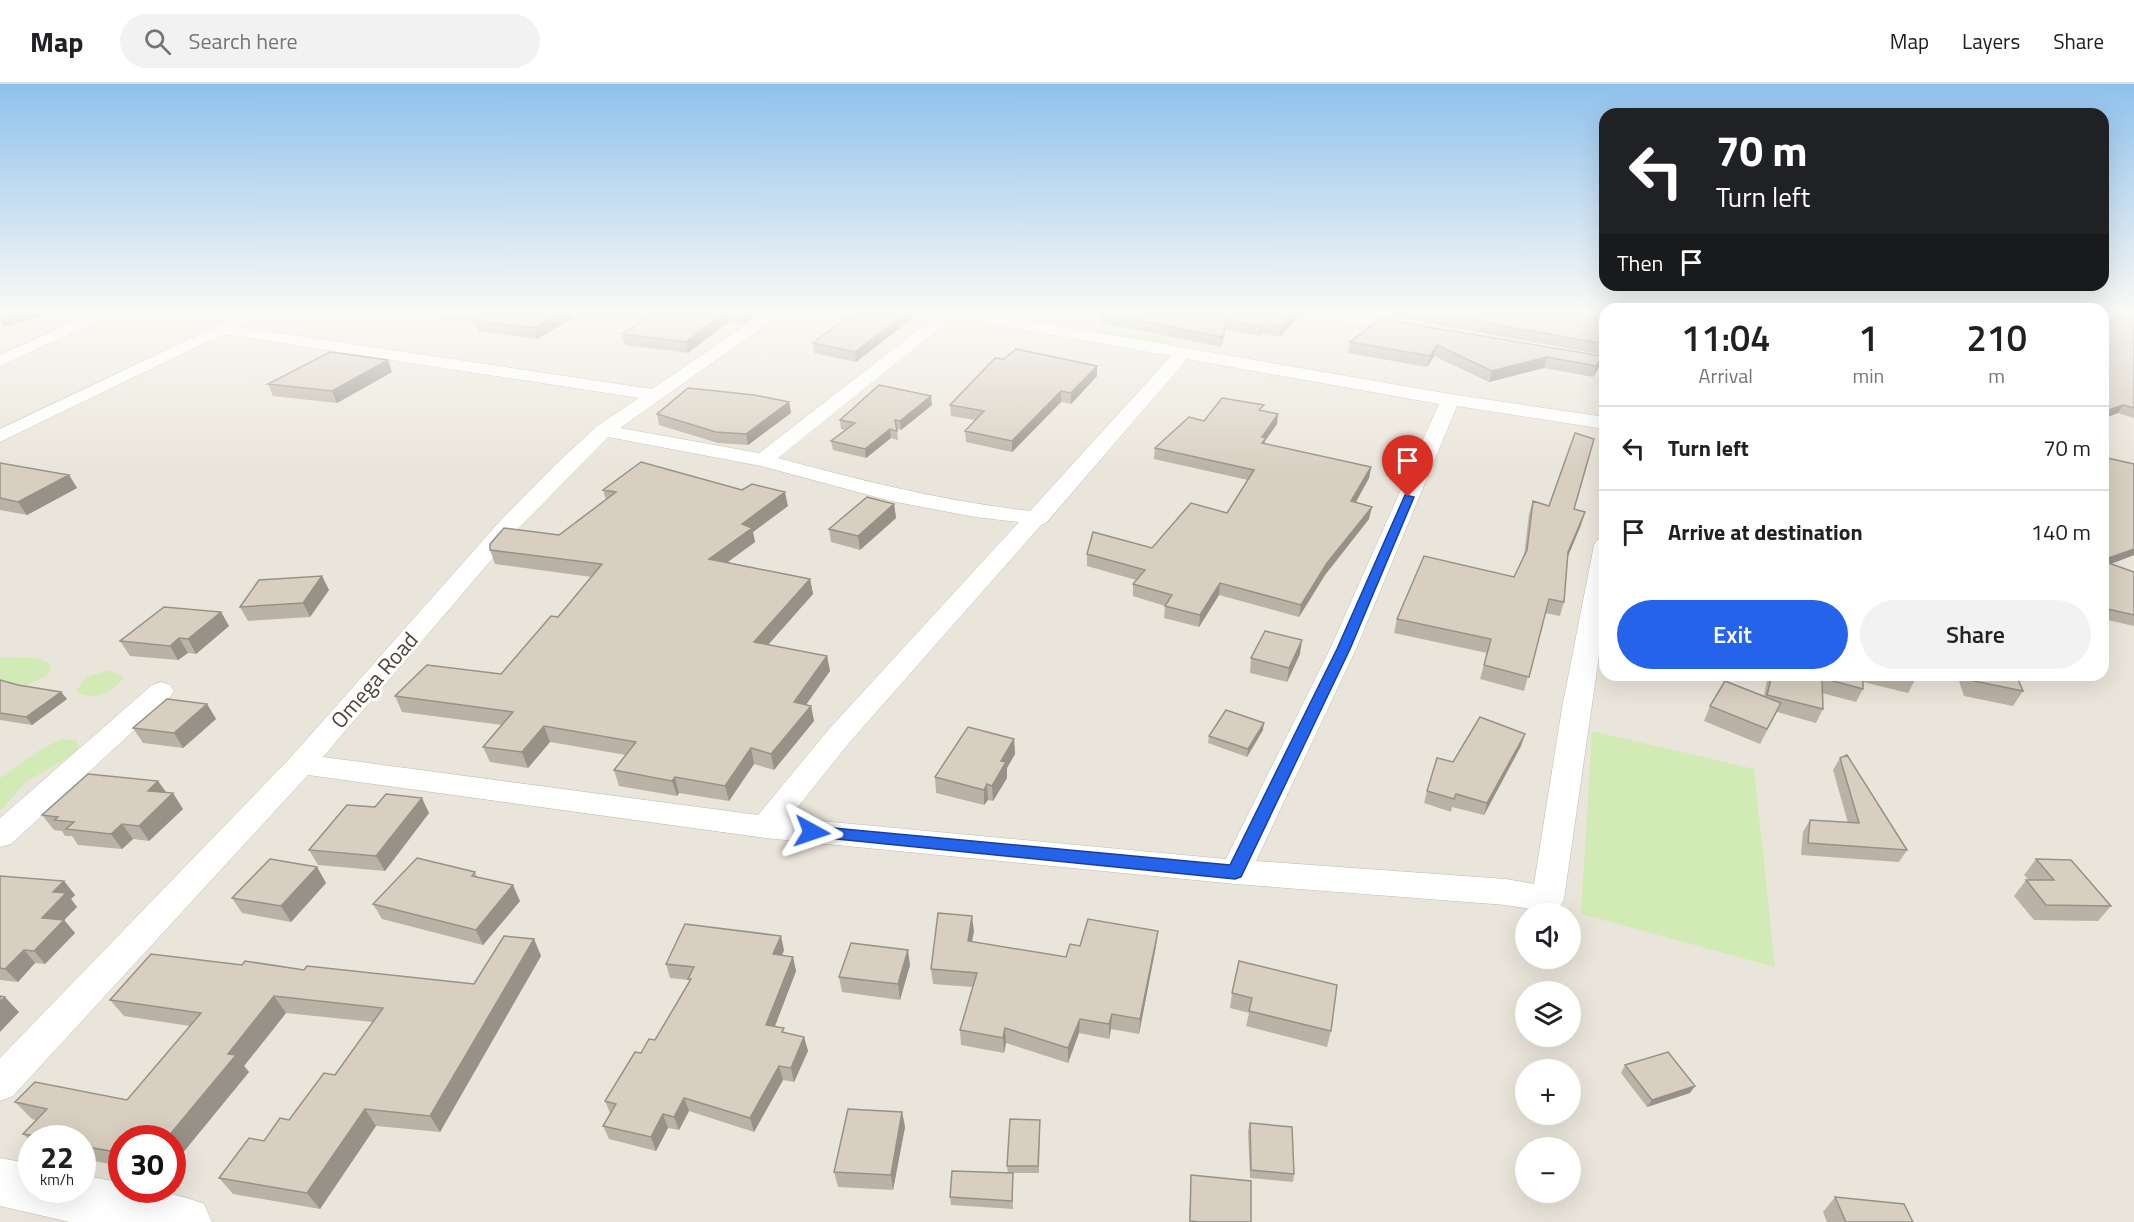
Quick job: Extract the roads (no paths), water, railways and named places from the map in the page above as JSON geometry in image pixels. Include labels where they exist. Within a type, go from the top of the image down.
[{"type":"street","points":[[0,436],[151,363]]},
{"type":"street","points":[[438,363],[594,384],[655,395]]},
{"type":"street","name":"Omega Road","points":[[0,1084],[301,764],[508,526],[604,430],[702,363]]},
{"type":"street","points":[[763,460],[889,363]]},
{"type":"street","points":[[765,827],[839,736],[1038,518],[1174,363]]},
{"type":"street","points":[[1246,363],[1450,400],[1599,422]]},
{"type":"street","points":[[1235,872],[1343,649],[1450,400]]},
{"type":"street","points":[[604,430],[700,450],[763,460],[891,495],[975,511],[1038,518]]},
{"type":"street","points":[[301,764],[765,827],[1235,872],[1506,892],[1548,899],[1576,708],[1599,579]]},
{"type":"street","points":[[0,836],[161,691]]},
{"type":"street","points":[[0,1182],[18,1186]]},
{"type":"street","points":[[96,1202],[186,1222]]}]
